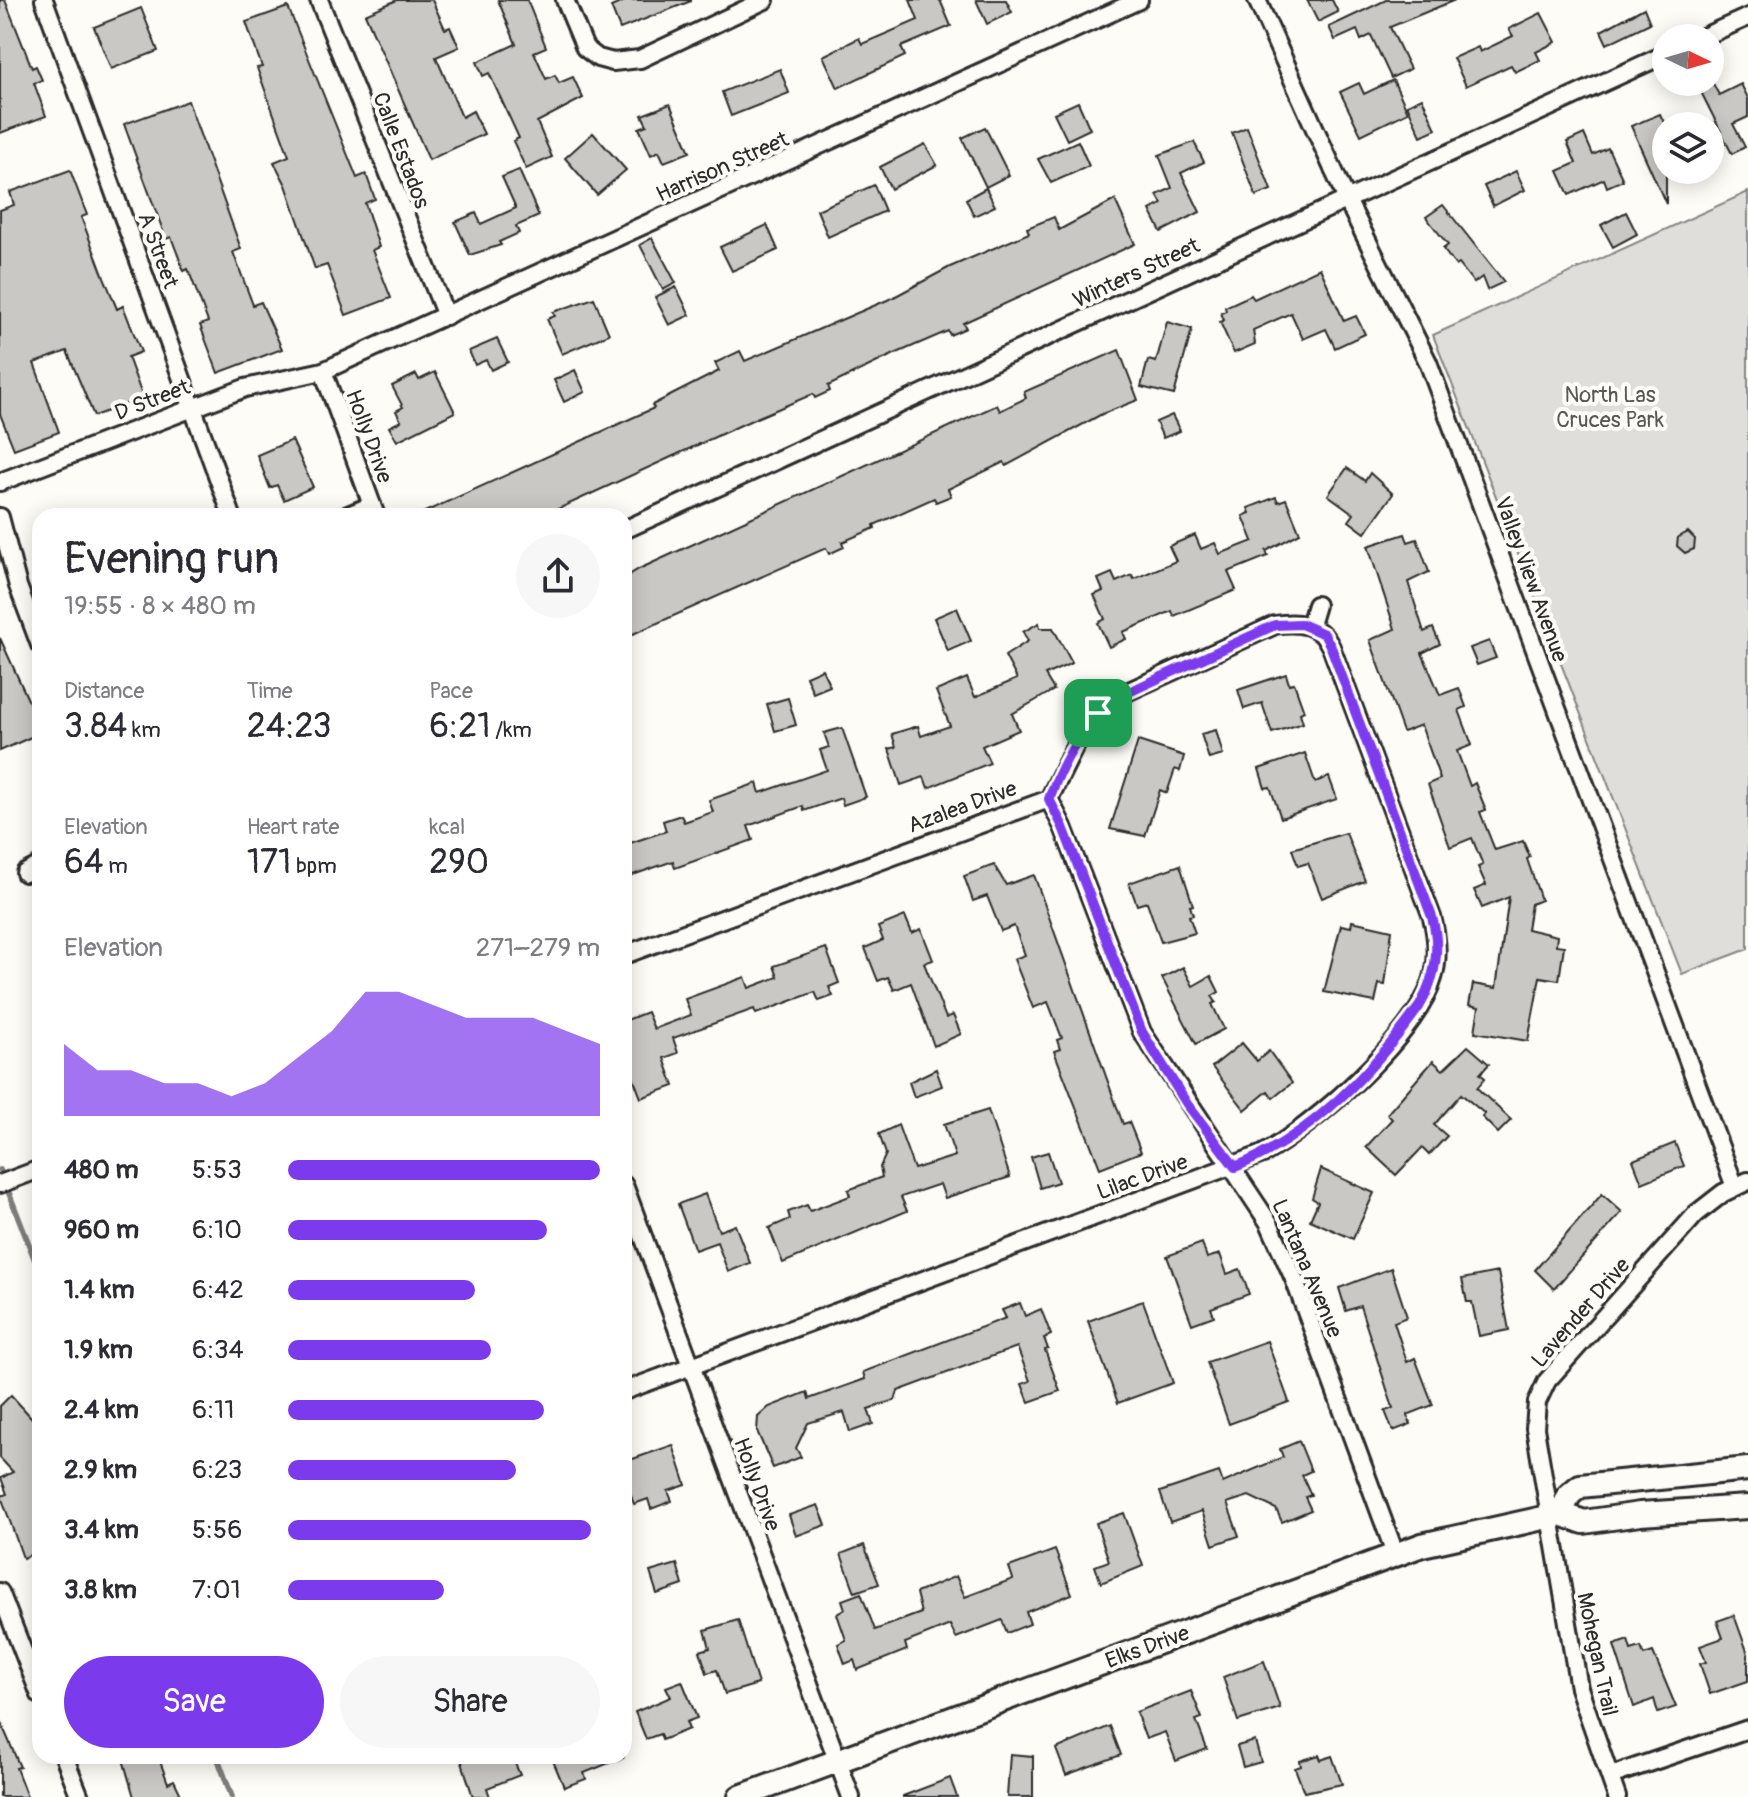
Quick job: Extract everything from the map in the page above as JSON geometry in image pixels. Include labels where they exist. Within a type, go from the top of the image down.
[{"type":"main road","points":[[1556,1515],[1569,1495],[1580,1486],[1748,1469]]},
{"type":"main road","name":"Elks Drive","points":[[740,1797],[1395,1553],[1556,1515],[1584,1522],[1640,1514],[1748,1507]]},
{"type":"street","name":"A Street","points":[[44,0],[229,508]]},
{"type":"street","name":"Calle Estados","points":[[319,0],[446,316]]},
{"type":"street","points":[[565,0],[585,48],[605,61],[640,59],[765,0]]},
{"type":"street","name":"Harrison Street","points":[[323,371],[1139,0]]},
{"type":"street","name":"Valley View Avenue","points":[[1257,0],[1347,200],[1433,375],[1741,1184]]},
{"type":"street","points":[[1724,28],[1748,17]]},
{"type":"street","name":"Winters Street","points":[[632,526],[1652,60]]},
{"type":"street","name":"D Street","points":[[0,482],[192,407],[259,385],[323,371]]},
{"type":"street","name":"Holly Drive","points":[[323,371],[373,508]]},
{"type":"street","points":[[0,517],[18,586],[32,624]]},
{"type":"street","points":[[1310,625],[1316,605]]},
{"type":"street","name":"Azalea Drive","points":[[632,952],[1049,799],[1079,738],[1098,713],[1118,697],[1275,625],[1310,625]]},
{"type":"street","name":"Lilac Drive","points":[[632,1388],[1235,1167],[1285,1142],[1335,1104],[1419,1007],[1428,992],[1437,961],[1432,917],[1331,647],[1324,634],[1310,625]]},
{"type":"street","name":"Lantana Avenue","points":[[1049,799],[1063,827],[1142,1032],[1187,1104],[1235,1167],[1269,1223],[1294,1279],[1395,1553]]},
{"type":"street","points":[[0,1184],[32,1172]]},
{"type":"street","name":"Lavender Drive","points":[[1556,1515],[1535,1428],[1541,1391],[1696,1214],[1741,1184]]},
{"type":"street","name":"Holly Drive","points":[[632,1207],[851,1797]]},
{"type":"street","name":"Mohegan Trail","points":[[1556,1515],[1579,1688],[1617,1797]]},
{"type":"street","points":[[0,1592],[32,1674]]},
{"type":"street","points":[[1610,1776],[1748,1729]]},
{"type":"street","points":[[67,1764],[80,1797]]},
{"type":"green space","name":"North Las Cruces Park","points":[[1748,192],[1748,949],[1682,974],[1433,335]]},
{"type":"building","points":[[0,0],[5,0],[32,68],[36,66],[42,80],[34,83],[46,116],[0,133]]},
{"type":"building","points":[[397,0],[432,0],[445,29],[450,27],[459,47],[436,57],[462,117],[473,111],[484,134],[429,160],[365,14]]},
{"type":"building","points":[[498,0],[527,0],[546,47],[534,52],[546,79],[555,75],[559,83],[573,77],[583,98],[537,122],[552,157],[526,169],[513,141],[519,138],[489,73],[483,76],[477,62],[516,44]]},
{"type":"building","points":[[627,0],[691,1],[620,29],[611,7]]},
{"type":"building","points":[[910,0],[940,0],[951,26],[901,47],[905,56],[838,88],[823,56],[859,38],[862,44],[918,20]]},
{"type":"building","points":[[976,0],[1006,0],[1012,12],[987,24]]},
{"type":"building","points":[[1307,0],[1332,0],[1338,12],[1318,22]]},
{"type":"building","points":[[1386,0],[1455,0],[1390,27],[1410,69],[1391,78],[1371,35],[1361,40],[1357,30],[1335,40],[1329,27]]},
{"type":"building","points":[[288,7],[357,178],[366,174],[375,199],[365,203],[379,247],[372,250],[391,298],[346,315],[327,265],[315,269],[286,185],[274,162],[289,156],[257,68],[262,67],[246,22]]},
{"type":"building","points":[[141,8],[158,51],[111,69],[94,27]]},
{"type":"building","points":[[1644,8],[1650,23],[1607,44],[1601,31]]},
{"type":"building","points":[[1541,13],[1556,42],[1536,52],[1540,60],[1515,72],[1511,65],[1466,86],[1453,58],[1478,47],[1480,52],[1513,36],[1509,29]]},
{"type":"building","points":[[780,69],[789,93],[731,116],[722,92]]},
{"type":"building","points":[[1393,80],[1408,112],[1361,135],[1340,92],[1359,83],[1364,94]]},
{"type":"building","points":[[1741,84],[1748,98],[1748,117],[1733,124],[1745,147],[1732,154],[1724,138],[1724,112],[1711,112],[1703,96],[1724,96],[1724,92]]},
{"type":"building","points":[[1422,98],[1436,129],[1421,136],[1407,105]]},
{"type":"building","points":[[188,101],[241,249],[233,252],[253,305],[261,302],[282,349],[218,373],[200,325],[208,322],[188,269],[184,271],[171,237],[166,239],[124,124]]},
{"type":"building","points":[[1078,102],[1090,129],[1067,140],[1054,113]]},
{"type":"building","points":[[670,104],[690,152],[664,162],[659,151],[651,155],[639,128],[647,125],[642,115]]},
{"type":"building","points":[[1652,117],[1652,173],[1631,126]]},
{"type":"building","points":[[985,127],[1009,175],[986,187],[962,138]]},
{"type":"building","points":[[1247,127],[1271,190],[1256,196],[1232,133]]},
{"type":"building","points":[[593,133],[626,170],[597,195],[565,158]]},
{"type":"building","points":[[1584,134],[1593,155],[1608,148],[1623,180],[1607,187],[1604,179],[1569,195],[1558,171],[1576,163],[1567,142]]},
{"type":"building","points":[[1078,141],[1089,166],[1051,183],[1038,159]]},
{"type":"building","points":[[1194,142],[1204,162],[1181,173],[1200,212],[1161,232],[1150,210],[1162,204],[1157,195],[1172,188],[1159,155]]},
{"type":"building","points":[[925,144],[937,165],[891,189],[880,167]]},
{"type":"building","points":[[70,170],[87,215],[81,217],[102,272],[117,309],[123,306],[141,352],[128,357],[143,398],[94,416],[67,351],[34,363],[59,432],[14,449],[0,414],[0,210],[14,205],[10,192]]},
{"type":"building","points":[[519,170],[539,216],[516,226],[519,233],[499,242],[501,245],[470,255],[455,222],[476,213],[481,224],[516,208],[502,177]]},
{"type":"building","points":[[1516,171],[1525,190],[1493,206],[1484,186]]},
{"type":"building","points":[[1657,184],[1666,184],[1666,204]]},
{"type":"building","points":[[874,185],[885,211],[828,237],[817,210]]},
{"type":"building","points":[[986,188],[995,206],[974,216],[966,199]]},
{"type":"building","points":[[1115,200],[1135,244],[963,323],[966,328],[950,335],[948,331],[890,356],[828,386],[830,391],[815,398],[813,394],[754,419],[560,508],[434,508],[654,408],[652,405],[719,371],[715,363],[740,351],[745,361],[892,298],[950,267],[1029,233],[1027,228],[1054,217],[1059,230]]},
{"type":"building","points":[[1443,205],[1504,282],[1487,290],[1482,277],[1474,283],[1459,264],[1456,266],[1443,249],[1448,245],[1426,217]]},
{"type":"building","points":[[1626,212],[1637,234],[1613,247],[1601,225]]},
{"type":"building","points":[[767,225],[778,250],[732,271],[720,247]]},
{"type":"building","points":[[652,238],[676,283],[663,290],[640,245]]},
{"type":"building","points":[[1320,268],[1344,321],[1356,316],[1365,334],[1335,348],[1326,329],[1303,339],[1291,313],[1253,330],[1255,344],[1234,353],[1220,322],[1224,320],[1221,313],[1226,311],[1225,307],[1251,295],[1254,299]]},
{"type":"building","points":[[676,287],[690,315],[669,325],[655,297]]},
{"type":"building","points":[[594,298],[609,334],[562,354],[547,319],[555,316],[553,312]]},
{"type":"building","points":[[1167,322],[1192,329],[1174,395],[1141,387],[1148,360],[1156,362]]},
{"type":"building","points":[[497,339],[508,362],[491,370],[486,360],[475,365],[469,351]]},
{"type":"building","points":[[1119,350],[1138,400],[1102,414],[1006,466],[1004,462],[948,489],[951,496],[936,502],[934,498],[874,525],[875,528],[842,542],[844,547],[829,554],[826,548],[632,634],[632,573],[997,405],[1000,411],[1026,398],[1024,392]]},
{"type":"building","points":[[575,370],[585,392],[564,402],[554,380]]},
{"type":"building","points":[[435,372],[455,412],[397,441],[389,427],[401,421],[396,411],[403,407],[392,386],[416,374],[419,380]]},
{"type":"building","points":[[1172,415],[1180,431],[1163,438],[1156,422]]},
{"type":"building","points":[[292,440],[313,487],[284,500],[277,485],[270,488],[257,455]]},
{"type":"building","points":[[1347,468],[1365,481],[1370,473],[1393,494],[1365,533],[1349,521],[1354,514],[1328,495]]},
{"type":"building","points":[[1276,497],[1278,502],[1286,499],[1300,533],[1266,551],[1268,556],[1228,572],[1236,590],[1174,616],[1172,611],[1123,632],[1126,639],[1109,647],[1098,623],[1105,619],[1094,595],[1103,591],[1098,579],[1112,573],[1116,582],[1132,575],[1134,579],[1176,561],[1169,546],[1195,535],[1201,549],[1215,543],[1220,554],[1253,541],[1243,516],[1250,513],[1248,508]]},
{"type":"building","points":[[1688,532],[1695,539],[1694,549],[1685,553],[1677,546],[1678,537]]},
{"type":"building","points":[[1405,534],[1408,542],[1417,539],[1429,572],[1408,582],[1424,632],[1433,628],[1440,644],[1422,653],[1440,695],[1459,688],[1466,707],[1459,710],[1472,745],[1457,751],[1470,786],[1475,783],[1486,810],[1480,812],[1495,850],[1523,841],[1530,857],[1527,859],[1541,900],[1531,904],[1527,929],[1557,936],[1556,945],[1564,946],[1559,980],[1540,977],[1528,1041],[1475,1032],[1479,1007],[1469,1005],[1473,984],[1496,988],[1509,897],[1482,908],[1474,890],[1486,885],[1478,867],[1483,865],[1472,838],[1450,847],[1428,784],[1440,779],[1421,725],[1403,732],[1370,640],[1395,629],[1368,546]]},
{"type":"building","points":[[957,608],[971,641],[948,651],[934,618]]},
{"type":"building","points":[[1039,623],[1040,628],[1053,628],[1072,663],[1045,675],[1054,690],[1012,714],[1019,730],[982,746],[990,763],[928,788],[924,777],[901,785],[889,749],[896,747],[892,734],[918,726],[921,736],[950,726],[936,691],[967,678],[975,697],[1017,679],[1005,656],[1028,641],[1023,632]]},
{"type":"building","points":[[0,638],[32,708],[32,737],[0,751]]},
{"type":"building","points":[[1489,641],[1496,658],[1477,665],[1470,648]]},
{"type":"building","points":[[822,669],[830,686],[813,693],[806,676]]},
{"type":"building","points":[[1286,674],[1289,684],[1294,683],[1304,711],[1300,713],[1303,723],[1272,733],[1262,703],[1244,709],[1238,690]]},
{"type":"building","points":[[788,698],[796,725],[775,731],[767,704]]},
{"type":"building","points":[[842,728],[866,797],[843,805],[841,798],[804,811],[803,806],[748,826],[753,840],[675,868],[673,861],[632,875],[632,842],[666,831],[663,821],[681,815],[684,822],[713,812],[709,800],[757,783],[760,793],[827,770],[820,750],[829,747],[824,733]]},
{"type":"building","points":[[1216,730],[1223,755],[1209,759],[1201,734]]},
{"type":"building","points":[[1138,741],[1184,756],[1180,771],[1175,769],[1167,793],[1160,790],[1145,836],[1110,829]]},
{"type":"building","points":[[1305,753],[1315,782],[1329,777],[1337,799],[1281,818],[1270,787],[1265,788],[1259,769]]},
{"type":"building","points":[[1346,833],[1365,881],[1322,898],[1308,863],[1298,866],[1292,849]]},
{"type":"building","points":[[994,865],[1006,885],[1034,875],[1123,1124],[1129,1122],[1141,1152],[1100,1168],[1054,1051],[1060,1049],[1057,1040],[1062,1038],[1048,1002],[1033,1008],[1014,959],[1025,955],[1014,926],[1001,931],[987,896],[973,901],[964,876]]},
{"type":"building","points":[[1180,865],[1193,905],[1190,906],[1193,915],[1189,916],[1195,933],[1161,942],[1147,902],[1137,905],[1129,883]]},
{"type":"building","points":[[905,916],[912,933],[921,929],[933,960],[924,963],[946,1018],[953,1015],[961,1034],[934,1046],[911,983],[894,990],[888,977],[878,981],[865,948],[883,940],[878,927]]},
{"type":"building","points":[[1352,921],[1392,930],[1385,985],[1379,984],[1375,1002],[1324,992],[1341,925],[1351,927]]},
{"type":"building","points":[[826,948],[839,983],[829,987],[833,996],[819,1001],[815,992],[756,1014],[754,1009],[673,1038],[678,1053],[664,1058],[674,1086],[641,1098],[632,1075],[632,1018],[647,1012],[654,1029],[691,1015],[685,999],[745,977],[749,988],[778,977],[774,966]]},
{"type":"building","points":[[1183,967],[1193,986],[1211,976],[1219,992],[1212,996],[1216,1002],[1212,1004],[1224,1029],[1196,1044],[1162,978]]},
{"type":"building","points":[[1242,1043],[1257,1061],[1269,1051],[1292,1083],[1273,1098],[1268,1091],[1245,1110],[1212,1067]]},
{"type":"building","points":[[1468,1046],[1489,1064],[1480,1074],[1485,1078],[1477,1088],[1511,1120],[1498,1133],[1482,1117],[1485,1114],[1461,1094],[1434,1125],[1447,1136],[1429,1155],[1422,1148],[1396,1175],[1366,1147],[1392,1119],[1387,1114],[1433,1061],[1443,1070]]},
{"type":"building","points":[[936,1069],[942,1086],[914,1097],[909,1082]]},
{"type":"building","points":[[988,1110],[1010,1177],[945,1198],[940,1184],[901,1197],[907,1211],[783,1263],[769,1228],[790,1219],[788,1212],[807,1205],[810,1211],[850,1196],[848,1190],[882,1177],[880,1167],[886,1154],[879,1134],[898,1125],[914,1169],[955,1156],[944,1124]]},
{"type":"building","points":[[1675,1143],[1684,1166],[1642,1183],[1633,1160]]},
{"type":"building","points":[[1048,1152],[1058,1182],[1040,1188],[1031,1157]]},
{"type":"building","points":[[1321,1169],[1374,1193],[1353,1239],[1310,1220],[1318,1202],[1312,1198]]},
{"type":"building","points":[[705,1194],[719,1231],[735,1225],[750,1263],[728,1272],[717,1242],[695,1250],[678,1204]]},
{"type":"building","points":[[1602,1194],[1622,1212],[1554,1289],[1535,1270]]},
{"type":"building","points":[[1202,1243],[1207,1258],[1220,1254],[1227,1274],[1240,1269],[1249,1294],[1211,1308],[1214,1316],[1192,1324],[1167,1256]]},
{"type":"building","points":[[1391,1268],[1407,1317],[1394,1322],[1407,1362],[1415,1358],[1433,1405],[1407,1415],[1411,1424],[1393,1431],[1385,1411],[1393,1408],[1360,1306],[1346,1311],[1339,1288]]},
{"type":"building","points":[[1498,1272],[1509,1330],[1479,1336],[1472,1302],[1467,1302],[1462,1279]]},
{"type":"building","points":[[1143,1301],[1173,1383],[1118,1403],[1088,1321]]},
{"type":"building","points":[[1020,1303],[1025,1316],[1041,1309],[1051,1335],[1044,1338],[1048,1349],[1045,1350],[1060,1391],[1029,1402],[1022,1384],[1030,1381],[1017,1347],[898,1391],[895,1400],[868,1409],[873,1424],[850,1432],[844,1412],[808,1423],[796,1448],[801,1457],[773,1468],[757,1431],[758,1417],[769,1407],[807,1392],[809,1399],[865,1379],[863,1372],[1006,1318],[1002,1310]]},
{"type":"building","points":[[1267,1341],[1289,1402],[1229,1424],[1207,1362]]},
{"type":"building","points":[[11,1395],[32,1418],[32,1554],[23,1558],[1,1496],[7,1494],[1,1478],[13,1472],[0,1458],[0,1406]]},
{"type":"building","points":[[1299,1441],[1311,1471],[1302,1475],[1311,1495],[1305,1497],[1311,1510],[1282,1522],[1276,1509],[1249,1496],[1227,1503],[1239,1536],[1213,1545],[1202,1511],[1170,1522],[1160,1492],[1219,1472],[1223,1483],[1283,1457],[1280,1449]]},
{"type":"building","points":[[673,1445],[686,1485],[668,1491],[672,1501],[651,1509],[648,1499],[634,1504],[632,1459]]},
{"type":"building","points":[[818,1505],[826,1525],[796,1536],[789,1515]]},
{"type":"building","points":[[1124,1513],[1143,1566],[1101,1583],[1095,1566],[1109,1561],[1096,1523]]},
{"type":"building","points":[[864,1545],[879,1584],[855,1592],[841,1554]]},
{"type":"building","points":[[1055,1550],[1072,1594],[1026,1612],[1030,1624],[1007,1633],[1002,1620],[956,1638],[950,1625],[905,1643],[907,1650],[857,1670],[854,1660],[845,1664],[838,1644],[846,1640],[837,1614],[845,1609],[842,1600],[861,1593],[875,1630],[921,1613],[916,1593],[956,1576],[965,1597],[1013,1579],[1009,1567]]},
{"type":"building","points":[[677,1564],[683,1585],[657,1594],[650,1572]]},
{"type":"building","points":[[1734,1615],[1748,1654],[1748,1681],[1710,1694],[1700,1664],[1706,1662],[1700,1646],[1723,1638],[1717,1621]]},
{"type":"building","points":[[738,1620],[758,1684],[725,1694],[717,1670],[707,1673],[700,1651],[710,1648],[705,1630]]},
{"type":"building","points":[[1628,1640],[1631,1650],[1641,1647],[1644,1655],[1653,1652],[1676,1707],[1658,1713],[1654,1699],[1634,1707],[1614,1645]]},
{"type":"building","points":[[1264,1661],[1280,1708],[1238,1721],[1223,1677]]},
{"type":"building","points":[[682,1681],[697,1718],[686,1722],[689,1729],[662,1740],[660,1734],[646,1739],[635,1712],[671,1697],[666,1687]]},
{"type":"building","points":[[1191,1691],[1202,1718],[1196,1720],[1207,1749],[1176,1761],[1165,1732],[1146,1739],[1136,1712]]},
{"type":"building","points":[[0,1720],[20,1767],[16,1768],[27,1797],[0,1797]]},
{"type":"building","points":[[1110,1726],[1121,1755],[1066,1775],[1056,1749]]},
{"type":"building","points":[[1255,1741],[1261,1762],[1243,1767],[1237,1746]]},
{"type":"building","points":[[1010,1754],[1033,1756],[1033,1797],[1007,1797]]},
{"type":"building","points":[[1319,1755],[1321,1760],[1332,1756],[1342,1784],[1304,1792],[1295,1768],[1301,1766],[1300,1761]]},
{"type":"building","points":[[124,1764],[161,1764],[168,1783],[174,1780],[182,1797],[134,1797]]},
{"type":"building","points":[[463,1764],[515,1764],[520,1775],[487,1788],[490,1797],[473,1797]]},
{"type":"building","points":[[554,1764],[606,1764],[584,1773],[586,1779],[564,1787]]},
{"type":"building","points":[[950,1778],[957,1797],[903,1797],[903,1796]]},
{"type":"waterway","points":[[0,1170],[32,1252]]},
{"type":"waterway","points":[[220,1764],[232,1797]]},
{"type":"route","points":[[1275,625],[1310,625],[1324,634],[1331,647],[1432,917],[1437,946],[1434,977],[1410,1020],[1322,1115],[1278,1146],[1235,1167],[1187,1104],[1142,1032],[1063,827],[1049,799],[1079,738],[1098,713],[1129,691],[1275,625]]}]
